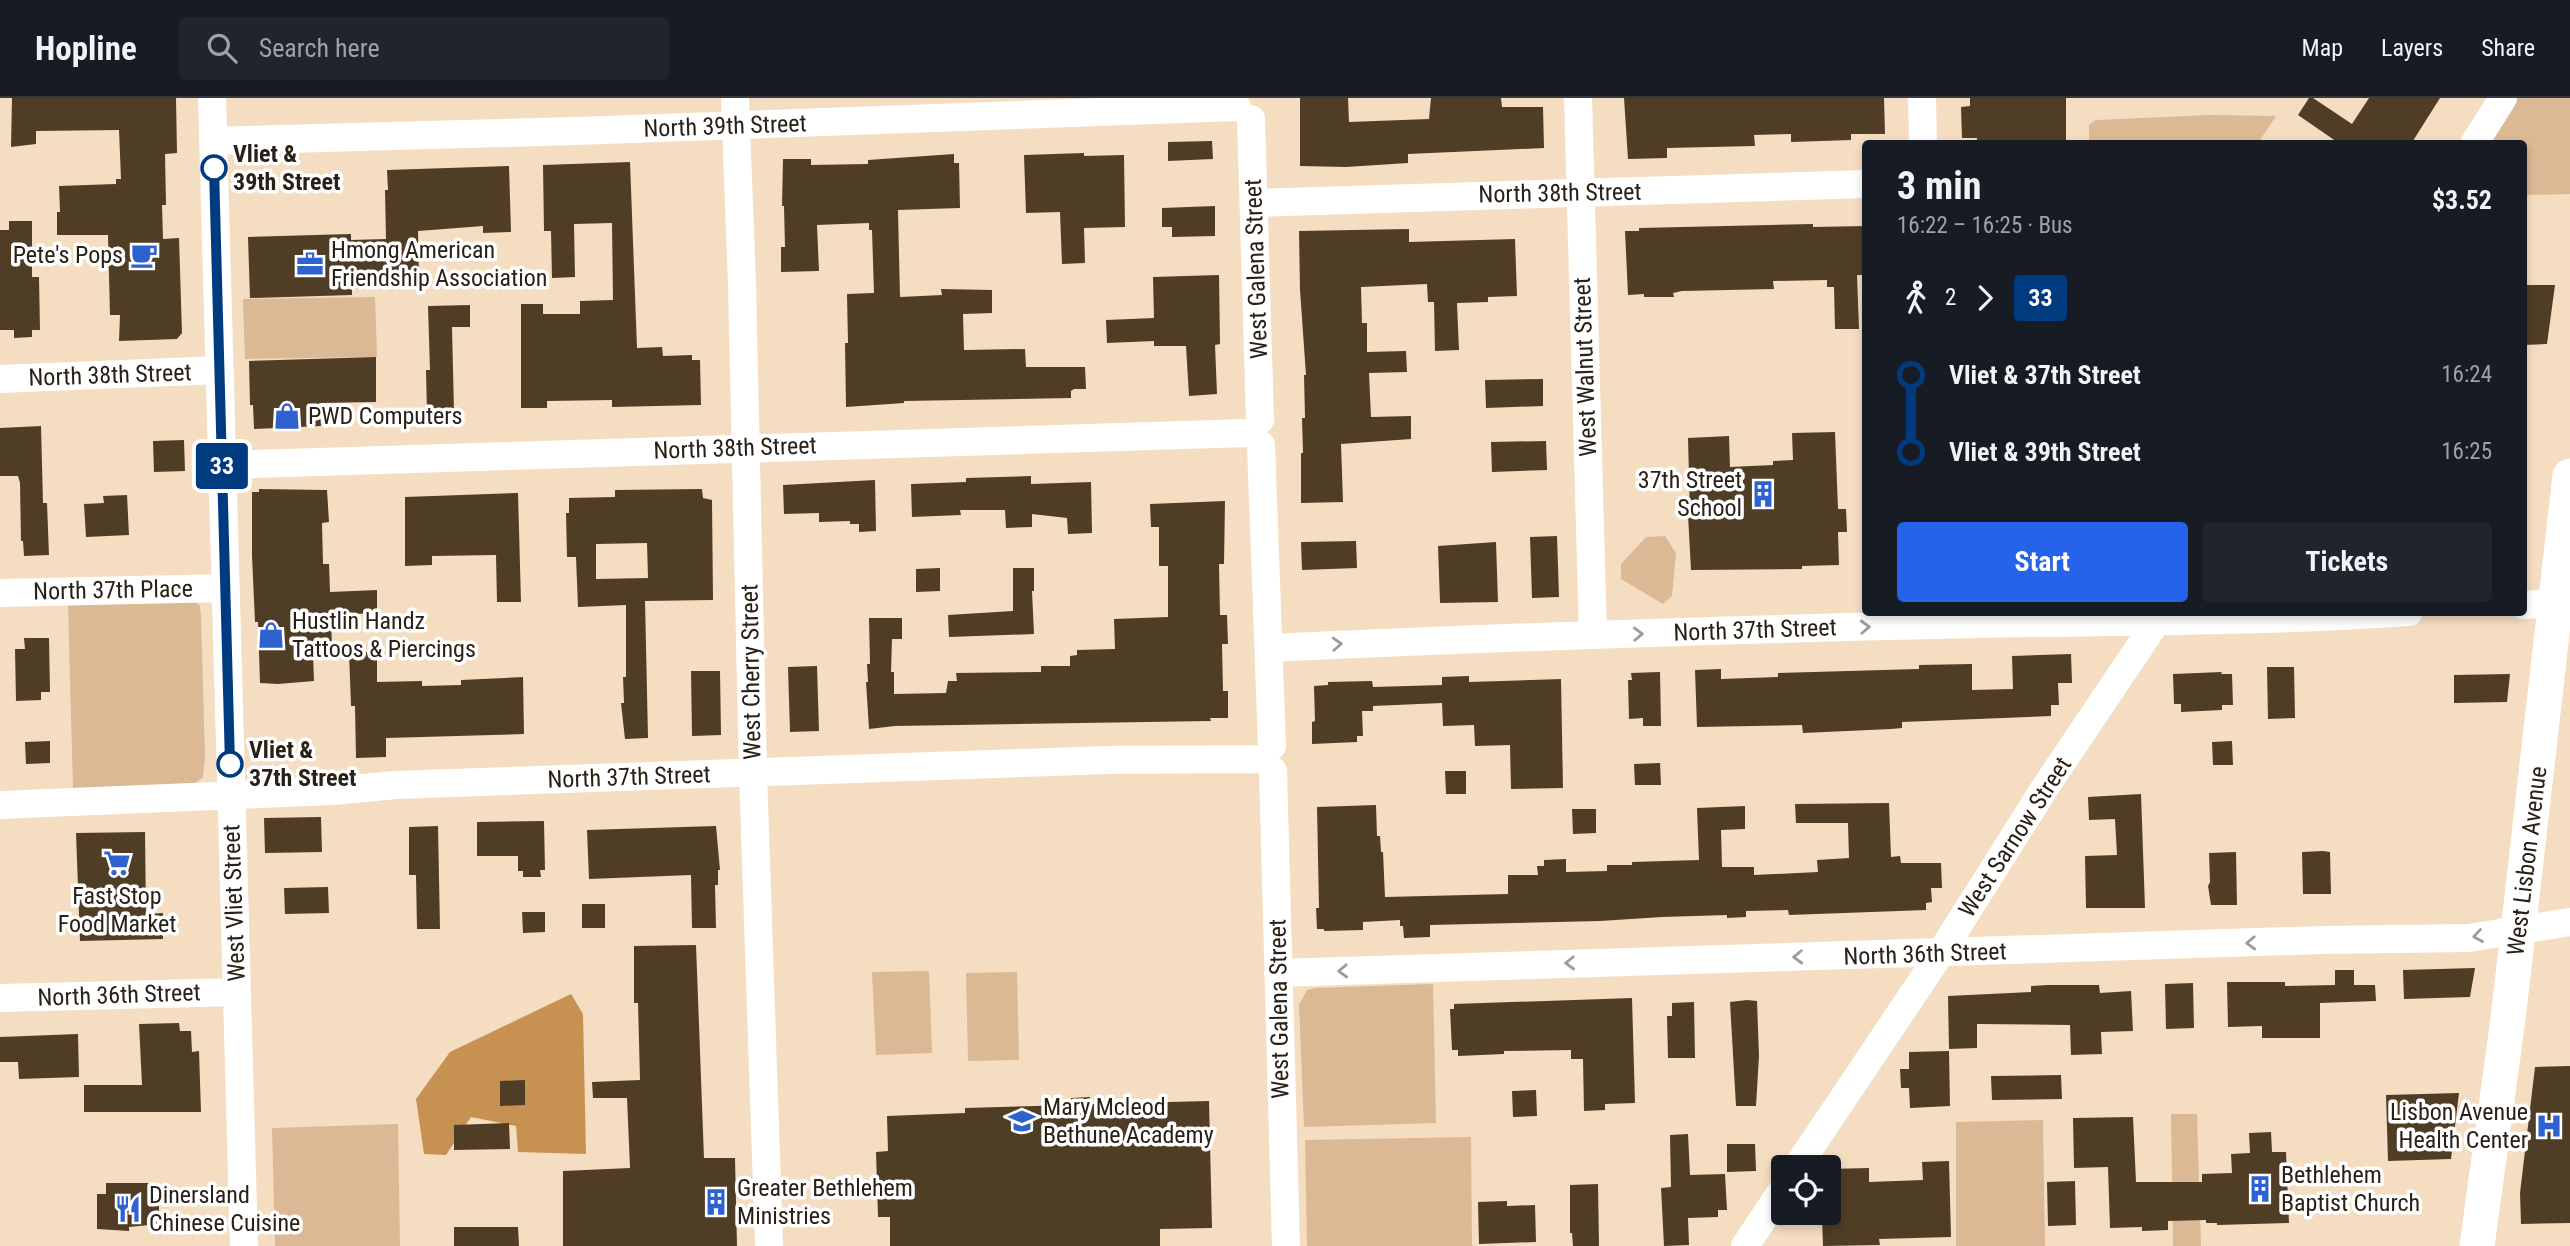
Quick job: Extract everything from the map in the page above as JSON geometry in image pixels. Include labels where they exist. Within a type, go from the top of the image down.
[{"type":"main road","name":"West Lisbon Avenue","points":[[2477,1246],[2519,929],[2550,602],[2570,476]]},
{"type":"street","name":"West Vliet Street","points":[[212,98],[244,1246]]},
{"type":"street","name":"West Walnut Street","points":[[1578,98],[1593,635]]},
{"type":"street","points":[[1922,98],[1923,140]]},
{"type":"street","points":[[2476,140],[2502,98]]},
{"type":"street","name":"North 39th Street","points":[[213,141],[736,112],[1247,106]]},
{"type":"street","name":"West Galena Street","points":[[1247,106],[1254,203],[1256,432],[1269,648],[1268,759],[1286,1246]]},
{"type":"street","name":"West Cherry Street","points":[[736,112],[753,773],[769,1246]]},
{"type":"street","name":"North 38th Street","points":[[1254,203],[1862,184]]},
{"type":"street","name":"North 38th Street","points":[[0,379],[220,370]]},
{"type":"street","name":"North 38th Street","points":[[222,465],[1256,432]]},
{"type":"street","name":"North 37th Place","points":[[0,593],[226,588]]},
{"type":"street","name":"North 37th Street","points":[[1269,648],[1936,619],[2243,616]]},
{"type":"street","name":"West Sarnow Street","points":[[1805,1155],[1940,954],[2046,786],[2160,618]]},
{"type":"street","name":"North 37th Street","points":[[0,805],[396,785],[1107,761],[1268,759]]},
{"type":"street","name":"North 36th Street","points":[[1278,973],[2468,938],[2570,922]]},
{"type":"street","name":"North 36th Street","points":[[0,998],[237,992]]},
{"type":"street","points":[[1745,1246],[1771,1206]]},
{"type":"shaded area","points":[[2516,98],[2570,98],[2570,194],[2527,195],[2527,140],[2489,140]]},
{"type":"shaded area","points":[[2210,115],[2276,116],[2260,140],[2089,140],[2089,125],[2096,120]]},
{"type":"shaded area","points":[[375,297],[377,357],[245,359],[243,299]]},
{"type":"shaded area","points":[[1665,536],[1676,553],[1672,596],[1663,604],[1621,579],[1621,564],[1646,537]]},
{"type":"shaded area","points":[[195,601],[200,606],[201,616],[205,758],[203,777],[194,784],[73,789],[68,604]]},
{"type":"shaded area","points":[[929,971],[932,1053],[876,1055],[872,972]]},
{"type":"shaded area","points":[[1017,972],[1019,1060],[968,1061],[966,973]]},
{"type":"shaded area","points":[[1433,984],[1436,1123],[1304,1127],[1299,1005],[1307,990]]},
{"type":"shaded area","points":[[571,994],[583,1014],[586,1154],[518,1152],[516,1126],[471,1117],[446,1155],[424,1154],[416,1099],[450,1052]]},
{"type":"shaded area","points":[[2171,1114],[2197,1114],[2201,1246],[2173,1246]]},
{"type":"shaded area","points":[[2043,1120],[2045,1246],[1956,1246],[1956,1122]]},
{"type":"shaded area","points":[[398,1124],[400,1246],[275,1246],[272,1128]]},
{"type":"shaded area","points":[[1471,1137],[1472,1246],[1307,1246],[1305,1140]]},
{"type":"building","points":[[12,98],[176,98],[177,153],[165,154],[166,205],[162,205],[163,239],[179,238],[182,333],[177,339],[119,341],[120,315],[110,315],[108,235],[57,235],[59,186],[116,184],[116,179],[121,179],[119,130],[36,131],[36,144],[11,147]]},
{"type":"building","points":[[1300,98],[1348,98],[1349,122],[1429,119],[1431,98],[1501,98],[1502,107],[1543,107],[1544,148],[1408,154],[1408,163],[1346,167],[1300,166]]},
{"type":"building","points":[[1624,98],[1884,98],[1885,134],[1851,134],[1851,140],[1791,142],[1791,134],[1754,135],[1755,146],[1667,148],[1667,158],[1628,159]]},
{"type":"building","points":[[1970,98],[2066,98],[2066,140],[1962,138],[1961,107],[1970,106]]},
{"type":"building","points":[[2309,98],[2352,124],[2369,98],[2440,98],[2414,140],[2334,140],[2298,115]]},
{"type":"building","points":[[1212,141],[1213,159],[1168,161],[1168,142]]},
{"type":"building","points":[[1084,153],[1084,156],[1124,155],[1125,227],[1084,228],[1085,263],[1062,264],[1060,212],[1026,213],[1024,155]]},
{"type":"building","points":[[954,154],[954,163],[959,163],[960,208],[898,210],[900,297],[942,295],[941,289],[992,290],[992,313],[963,314],[964,350],[1025,349],[1026,367],[1085,367],[1086,389],[1074,389],[1071,391],[1071,398],[904,401],[846,407],[847,294],[874,293],[872,230],[869,230],[869,223],[817,225],[819,271],[781,272],[781,247],[785,247],[783,159],[811,159],[811,165],[868,164],[868,160]]},
{"type":"building","points":[[630,162],[637,348],[662,347],[663,356],[692,355],[692,360],[700,360],[701,405],[612,407],[612,400],[547,401],[547,408],[521,408],[521,304],[543,304],[543,314],[580,314],[580,301],[613,300],[612,223],[574,224],[575,277],[552,278],[551,231],[544,231],[543,165]]},
{"type":"building","points":[[509,166],[511,232],[483,233],[483,226],[418,231],[419,282],[372,284],[372,288],[352,289],[352,295],[250,298],[248,237],[351,234],[351,240],[386,239],[387,170]]},
{"type":"building","points":[[1215,206],[1215,236],[1172,237],[1172,227],[1162,227],[1162,208]]},
{"type":"building","points":[[9,221],[32,221],[32,277],[39,277],[40,330],[32,330],[32,337],[14,338],[14,330],[0,330],[0,230],[9,230]]},
{"type":"building","points":[[1813,224],[1813,227],[1862,226],[1862,275],[1857,275],[1859,329],[1835,329],[1834,287],[1827,287],[1827,280],[1773,281],[1774,289],[1682,291],[1673,293],[1674,297],[1628,295],[1625,231],[1639,231],[1639,228]]},
{"type":"building","points":[[1409,229],[1409,242],[1515,239],[1517,296],[1488,297],[1488,302],[1457,303],[1459,350],[1435,351],[1434,302],[1428,302],[1427,284],[1361,287],[1362,323],[1367,323],[1367,352],[1406,351],[1407,372],[1369,373],[1371,417],[1411,416],[1411,439],[1341,444],[1343,502],[1301,503],[1302,418],[1305,418],[1306,375],[1299,231]]},
{"type":"building","points":[[1219,275],[1220,344],[1215,345],[1217,394],[1189,396],[1186,346],[1154,346],[1154,341],[1107,343],[1106,320],[1154,318],[1153,277]]},
{"type":"building","points":[[2527,285],[2555,285],[2547,344],[2527,345]]},
{"type":"building","points":[[470,305],[470,327],[452,327],[454,412],[427,413],[426,370],[430,370],[428,306]]},
{"type":"building","points":[[376,357],[376,402],[319,403],[321,426],[254,429],[253,405],[250,405],[249,361]]},
{"type":"building","points":[[1543,379],[1543,406],[1486,408],[1485,380]]},
{"type":"building","points":[[41,426],[43,503],[47,503],[49,555],[24,556],[21,541],[20,483],[18,476],[0,476],[0,428]]},
{"type":"building","name":"37th Street School","points":[[1835,432],[1838,509],[1846,509],[1847,532],[1838,532],[1839,565],[1802,566],[1802,569],[1691,570],[1688,438],[1729,436],[1730,467],[1773,465],[1773,461],[1793,460],[1792,433]]},
{"type":"building","points":[[184,440],[185,471],[154,472],[153,441]]},
{"type":"building","points":[[1546,441],[1547,470],[1492,472],[1491,442]]},
{"type":"building","points":[[1031,476],[1031,484],[1091,482],[1092,533],[1068,534],[1067,518],[1032,514],[1032,527],[1006,528],[1005,510],[960,510],[961,515],[912,517],[911,484],[966,482],[966,478]]},
{"type":"building","points":[[875,480],[876,531],[859,532],[859,524],[850,524],[850,521],[819,522],[819,513],[784,514],[783,485]]},
{"type":"building","points":[[259,489],[327,490],[329,522],[322,523],[323,564],[329,564],[330,592],[377,590],[377,613],[331,615],[332,653],[313,654],[314,681],[260,683],[252,556],[252,492],[259,492]]},
{"type":"building","points":[[702,489],[703,498],[712,500],[713,600],[645,601],[648,738],[625,739],[621,703],[624,703],[623,677],[626,677],[626,605],[578,607],[576,557],[567,557],[566,513],[569,513],[569,498],[615,497],[615,490]],"holes":[[[647,543],[648,578],[596,579],[596,544]]]},
{"type":"building","points":[[518,493],[521,602],[497,602],[496,555],[432,556],[432,565],[405,566],[405,497]]},
{"type":"building","points":[[127,495],[129,535],[86,537],[84,504],[104,503],[103,496]]},
{"type":"building","points":[[1225,501],[1224,564],[1219,564],[1220,615],[1227,615],[1228,644],[1222,644],[1223,691],[1228,691],[1228,718],[1210,718],[1211,721],[895,726],[869,729],[866,682],[867,664],[870,664],[869,618],[902,618],[902,639],[892,639],[891,672],[894,672],[894,694],[946,693],[948,681],[957,681],[956,673],[1041,672],[1041,666],[1070,666],[1070,656],[1077,655],[1077,650],[1115,649],[1114,619],[1168,617],[1168,566],[1159,566],[1159,527],[1151,527],[1150,504]]},
{"type":"building","points":[[1557,536],[1559,597],[1532,598],[1530,537]]},
{"type":"building","points":[[1356,541],[1357,568],[1302,570],[1301,542]]},
{"type":"building","points":[[1496,542],[1498,602],[1440,603],[1438,546]]},
{"type":"building","points":[[940,568],[940,591],[916,592],[916,569]]},
{"type":"building","points":[[1013,568],[1034,568],[1034,634],[949,637],[948,615],[1013,611]]},
{"type":"building","points":[[24,638],[49,638],[50,692],[41,692],[41,700],[16,701],[15,649],[25,649]]},
{"type":"building","points":[[349,652],[377,652],[377,682],[422,681],[422,686],[461,685],[461,680],[523,677],[524,734],[386,738],[386,757],[356,758],[355,706],[351,706]]},
{"type":"building","points":[[2071,654],[2072,683],[2058,683],[2059,705],[2051,705],[2051,716],[1902,722],[1902,728],[1803,733],[1802,725],[1697,727],[1695,670],[1721,669],[1721,679],[1778,677],[1778,673],[1919,669],[1919,665],[1972,664],[1972,690],[2013,689],[2012,656]]},
{"type":"building","points":[[817,666],[819,731],[790,732],[788,667]]},
{"type":"building","points":[[2267,667],[2294,667],[2295,718],[2268,719]]},
{"type":"building","points":[[691,671],[720,671],[721,735],[692,736]]},
{"type":"building","points":[[1660,672],[1661,726],[1643,726],[1643,718],[1629,719],[1628,680],[1632,680],[1631,673]]},
{"type":"building","points":[[2222,672],[2221,674],[2232,674],[2233,705],[2222,705],[2222,710],[2181,712],[2181,704],[2174,704],[2173,674]]},
{"type":"building","points":[[2510,674],[2507,702],[2454,703],[2454,675]]},
{"type":"building","points":[[1469,676],[1469,682],[1561,679],[1563,788],[1511,789],[1510,745],[1475,746],[1474,725],[1443,726],[1442,703],[1373,706],[1373,711],[1362,711],[1363,736],[1357,736],[1357,742],[1312,744],[1312,722],[1315,721],[1314,686],[1328,685],[1328,682],[1372,681],[1373,687],[1442,685],[1442,677]]},
{"type":"building","points":[[50,741],[50,763],[26,764],[25,742]]},
{"type":"building","points":[[2232,741],[2233,765],[2213,765],[2212,742]]},
{"type":"building","points":[[1660,763],[1661,785],[1635,785],[1634,764]]},
{"type":"building","points":[[1445,771],[1466,771],[1466,794],[1446,794]]},
{"type":"building","points":[[2141,794],[2145,908],[2086,908],[2085,856],[2117,855],[2115,819],[2089,820],[2088,797]]},
{"type":"building","points":[[1889,803],[1891,857],[1900,856],[1901,863],[1941,863],[1942,888],[1931,888],[1932,902],[1926,903],[1926,910],[1789,915],[1788,910],[1746,911],[1746,917],[1727,918],[1727,915],[1430,925],[1430,937],[1404,938],[1400,920],[1363,922],[1363,930],[1317,929],[1317,807],[1376,805],[1377,836],[1380,836],[1383,852],[1385,897],[1508,894],[1508,875],[1538,875],[1537,866],[1544,866],[1544,860],[1566,859],[1566,872],[1607,871],[1607,865],[1632,865],[1632,862],[1699,860],[1697,808],[1745,806],[1745,829],[1721,830],[1722,867],[1754,867],[1754,875],[1818,872],[1817,860],[1849,858],[1848,823],[1796,823],[1795,804]]},
{"type":"building","points":[[1572,809],[1596,809],[1596,833],[1573,834]]},
{"type":"building","points":[[321,817],[322,852],[265,853],[264,818]]},
{"type":"building","points":[[544,821],[545,870],[540,870],[541,877],[523,877],[523,871],[518,871],[518,856],[477,856],[477,822]]},
{"type":"building","points":[[438,826],[440,929],[417,929],[416,875],[409,875],[409,827]]},
{"type":"building","points":[[716,826],[720,870],[718,885],[715,885],[716,928],[692,928],[691,875],[589,879],[587,830]]},
{"type":"building","points":[[145,832],[146,914],[163,913],[163,939],[80,941],[76,833]]},
{"type":"building","points":[[2236,852],[2237,905],[2211,905],[2208,886],[2209,853]]},
{"type":"building","points":[[2302,852],[2330,852],[2331,894],[2303,894]]},
{"type":"building","points":[[328,887],[329,913],[285,914],[284,888]]},
{"type":"building","points":[[582,904],[605,904],[605,928],[582,928]]},
{"type":"building","points":[[522,912],[545,912],[545,932],[523,933]]},
{"type":"building","points":[[696,945],[704,1158],[735,1158],[737,1246],[563,1246],[563,1171],[630,1168],[627,1098],[593,1098],[592,1082],[640,1080],[638,1003],[634,1003],[634,946]]},
{"type":"building","points":[[2475,968],[2470,997],[2404,999],[2403,970]]},
{"type":"building","points":[[2335,970],[2354,970],[2354,985],[2375,985],[2376,1001],[2320,1003],[2320,1038],[2262,1038],[2262,1026],[2228,1027],[2227,982],[2285,982],[2285,986],[2335,985]]},
{"type":"building","points":[[2193,983],[2194,1028],[2166,1029],[2165,984]]},
{"type":"building","points":[[2099,985],[2100,993],[2131,991],[2133,1031],[2101,1032],[2102,1054],[2071,1055],[2070,1025],[1977,1024],[1977,1048],[1949,1049],[1948,996],[2031,992],[2031,986]]},
{"type":"building","points":[[1632,998],[1635,1103],[1605,1104],[1605,1110],[1584,1111],[1583,1059],[1571,1059],[1571,1050],[1504,1051],[1504,1054],[1458,1056],[1458,1050],[1452,1050],[1450,1009],[1454,1009],[1454,1004]]},
{"type":"building","points":[[1757,1001],[1759,1056],[1756,1106],[1736,1106],[1730,1002]]},
{"type":"building","points":[[1694,1002],[1695,1058],[1668,1058],[1667,1016],[1672,1016],[1672,1003]]},
{"type":"building","points":[[179,1023],[180,1031],[191,1031],[192,1052],[199,1051],[201,1112],[84,1112],[84,1085],[142,1085],[139,1024]]},
{"type":"building","points":[[78,1034],[79,1077],[19,1079],[18,1062],[0,1062],[0,1037]]},
{"type":"building","points":[[1949,1051],[1950,1106],[1910,1108],[1909,1088],[1901,1088],[1900,1069],[1909,1069],[1909,1052]]},
{"type":"building","name":"Lisbon Avenue Health Center","points":[[2570,1066],[2570,1223],[2521,1224],[2520,1193],[2535,1067]]},
{"type":"building","points":[[2061,1075],[2062,1099],[1992,1100],[1991,1076]]},
{"type":"building","points":[[525,1080],[525,1105],[500,1106],[500,1081]]},
{"type":"building","points":[[1536,1090],[1537,1116],[1513,1117],[1512,1091]]},
{"type":"building","points":[[2459,1093],[2451,1159],[2388,1161],[2386,1095]]},
{"type":"building","points":[[1090,1097],[1090,1104],[1209,1101],[1212,1228],[1160,1229],[1160,1246],[890,1246],[890,1217],[878,1217],[876,1152],[888,1151],[887,1116],[965,1113],[965,1108],[1072,1105],[1071,1098]]},
{"type":"building","points":[[2133,1117],[2136,1182],[2202,1182],[2202,1174],[2232,1173],[2231,1154],[2250,1153],[2249,1133],[2271,1132],[2272,1152],[2286,1152],[2289,1223],[2217,1225],[2206,1223],[2206,1220],[2168,1221],[2168,1230],[2142,1231],[2142,1227],[2110,1228],[2108,1167],[2074,1168],[2073,1118]]},
{"type":"building","points":[[509,1123],[510,1149],[454,1150],[454,1125]]},
{"type":"building","points":[[1688,1134],[1690,1175],[1725,1174],[1727,1210],[1718,1210],[1718,1217],[1688,1218],[1689,1245],[1664,1246],[1661,1188],[1671,1187],[1670,1135]]},
{"type":"building","points":[[1727,1144],[1755,1144],[1756,1171],[1727,1172]]},
{"type":"building","points":[[1949,1161],[1951,1237],[1879,1239],[1880,1245],[1823,1246],[1822,1225],[1841,1225],[1841,1169],[1869,1168],[1869,1182],[1923,1180],[1922,1162]]},
{"type":"building","points":[[2075,1181],[2076,1225],[2048,1226],[2047,1182]]},
{"type":"building","name":"Dinersland Chinese Cuisine","points":[[106,1183],[149,1183],[149,1192],[159,1192],[159,1224],[129,1227],[129,1231],[97,1229],[97,1194],[106,1194]]},
{"type":"building","points":[[1598,1184],[1599,1246],[1573,1246],[1570,1233],[1570,1185]]},
{"type":"building","points":[[1507,1201],[1507,1206],[1535,1205],[1536,1242],[1479,1244],[1478,1202]]},
{"type":"building","points":[[454,1227],[518,1227],[519,1246],[454,1246]]},
{"type":"bus line","name":"33","points":[[214,168],[230,764]]},
{"type":"place","name":"Vliet & 39th Street","points":[[214,168]]},
{"type":"place","name":"Pete's Pops","points":[[144,255]]},
{"type":"place","name":"Hmong American Friendship Association","points":[[310,264]]},
{"type":"place","name":"PWD Computers","points":[[287,416]]},
{"type":"place","name":"37th Street School","points":[[1763,494]]},
{"type":"place","name":"Hustlin Handz Tattoos & Piercings","points":[[271,635]]},
{"type":"place","name":"Vliet & 37th Street","points":[[230,764]]},
{"type":"place","name":"Fast Stop Food Market","points":[[117,863]]},
{"type":"place","name":"Mary Mcleod Bethune Academy","points":[[1022,1121]]},
{"type":"place","name":"Lisbon Avenue Health Center","points":[[2549,1126]]},
{"type":"place","name":"Bethlehem Baptist Church","points":[[2260,1189]]},
{"type":"place","name":"Greater Bethlehem Ministries","points":[[716,1202]]},
{"type":"place","name":"Dinersland Chinese Cuisine","points":[[128,1209]]}]
